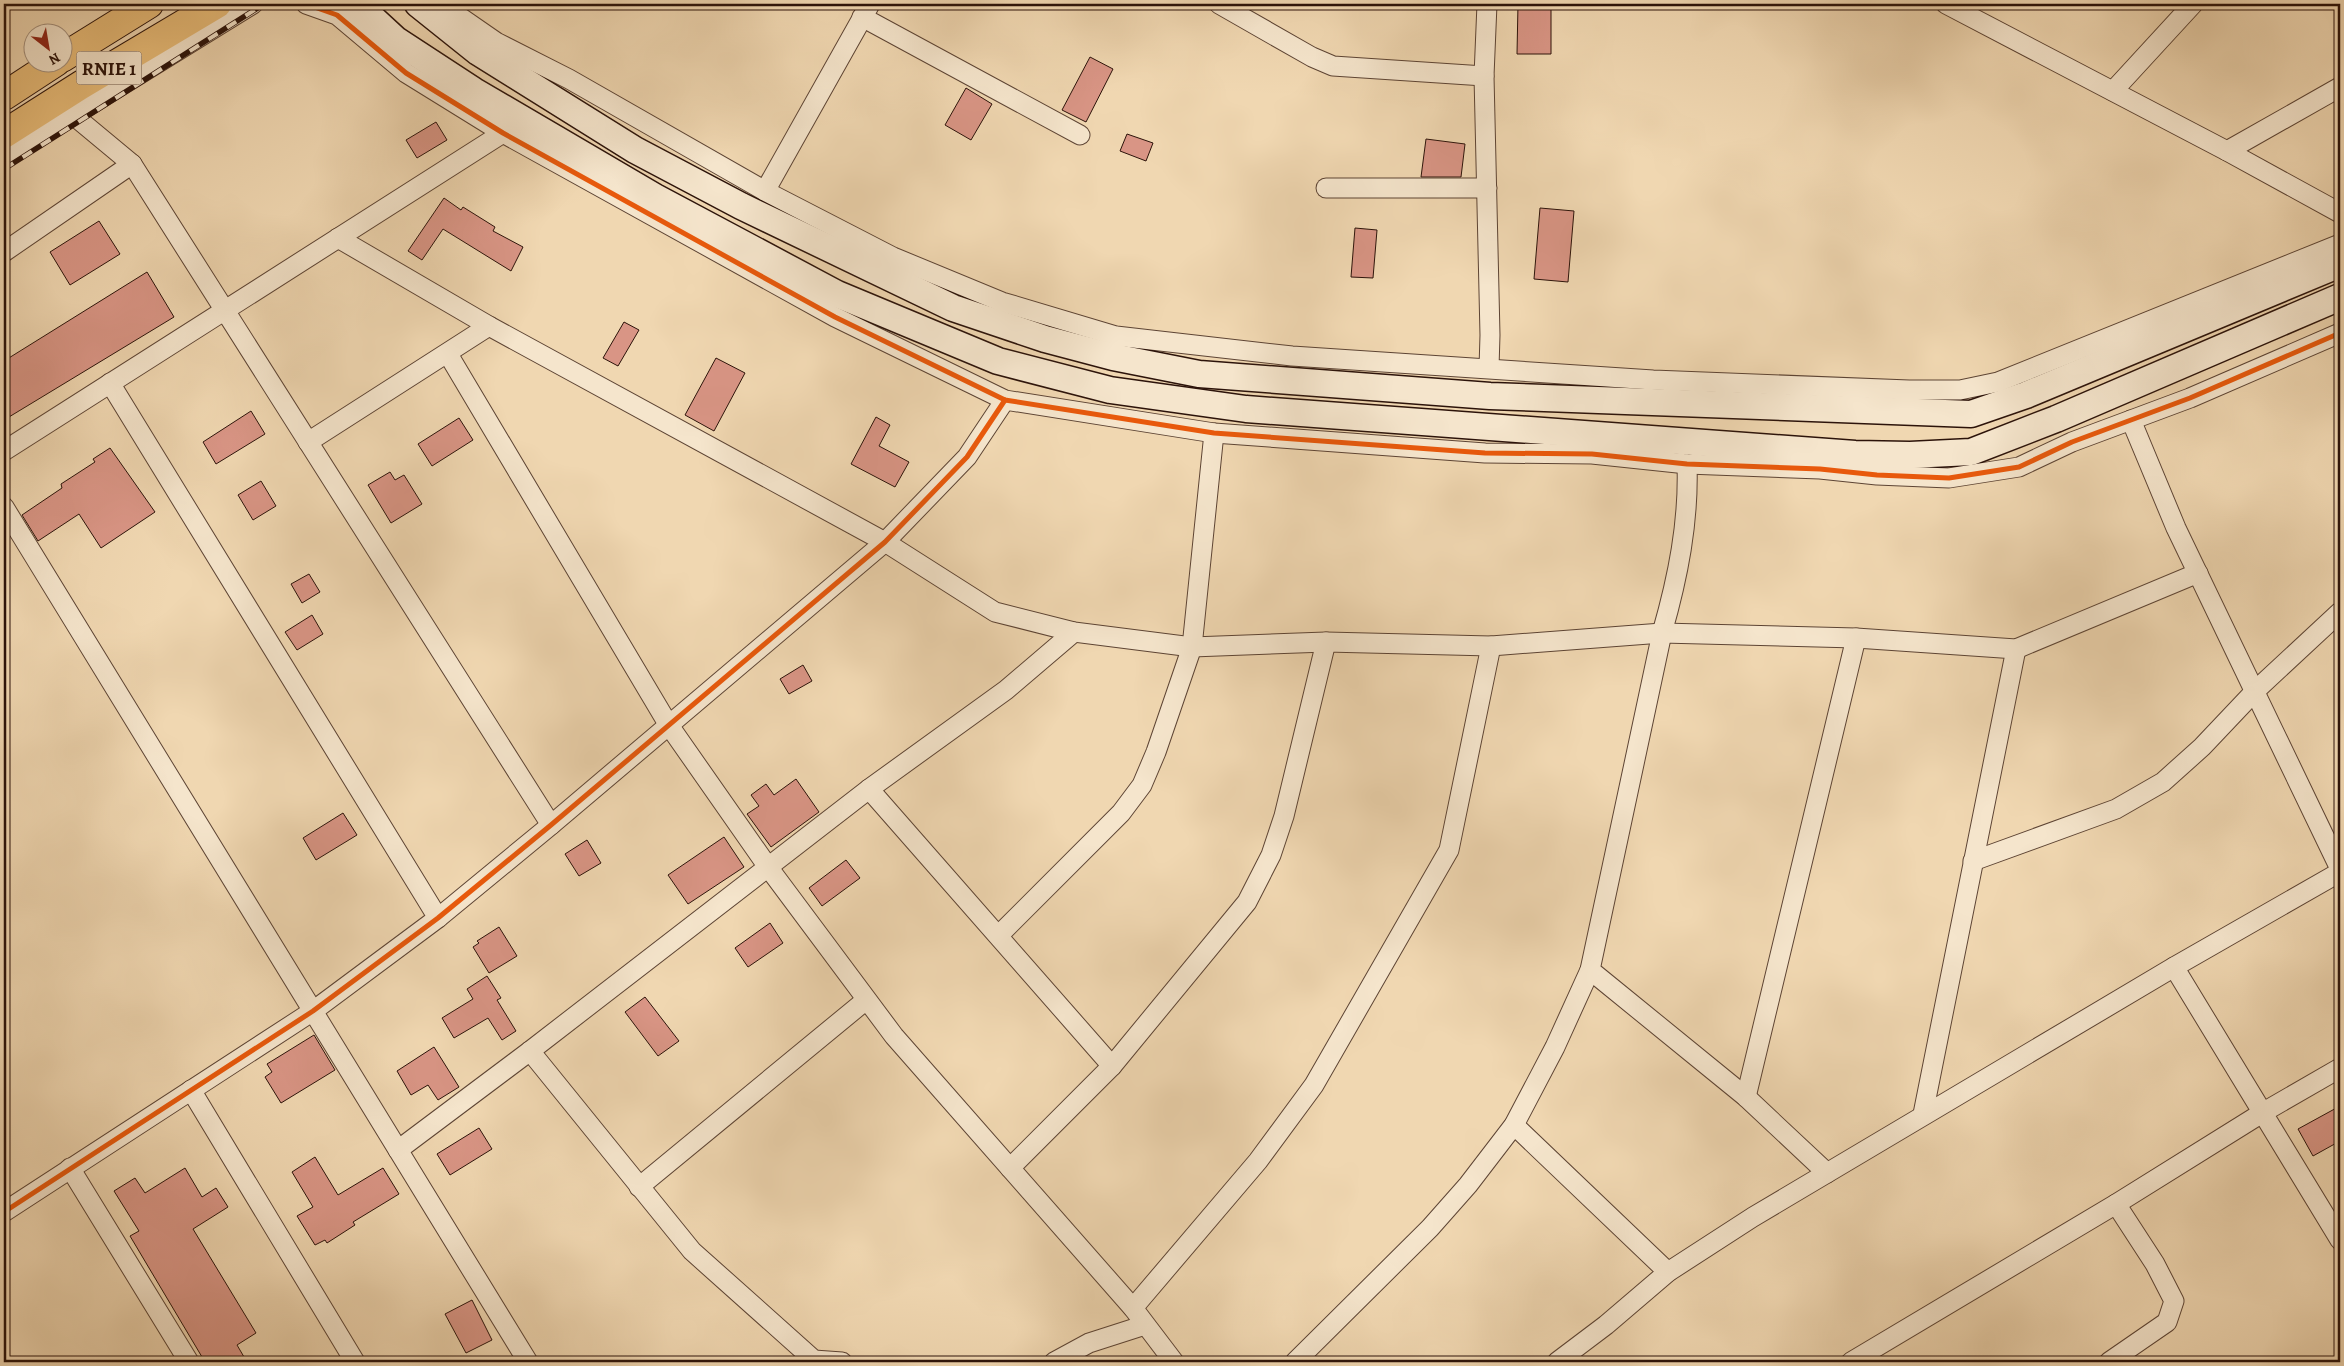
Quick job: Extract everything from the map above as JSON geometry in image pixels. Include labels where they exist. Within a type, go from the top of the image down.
[{"type":"highway","name":"RNIE 1","points":[[72,52],[149,4]]},
{"type":"highway","name":"RNIE 1","points":[[4,134],[81,85],[217,4]]},
{"type":"highway","name":"RNIE 1","points":[[4,96],[41,72]]},
{"type":"street","points":[[4,158],[253,4]]},
{"type":"street","points":[[306,4],[338,15],[406,73],[656,196],[837,294],[998,361],[1110,390],[1246,409],[1855,454],[1910,455],[1971,452],[2065,415],[2340,297]]},
{"type":"street","points":[[357,4],[396,40],[474,91],[511,125],[835,317],[1005,400],[1214,433],[1485,453],[1592,454],[1687,464],[1820,468],[1877,475],[1949,478],[2019,467],[2072,442],[2190,398],[2340,333]]},
{"type":"street","points":[[418,4],[478,52],[635,150],[741,206],[953,308],[1079,348],[1113,357],[1199,374],[1490,396],[1971,414],[2026,395],[2340,264]]},
{"type":"street","points":[[444,4],[496,42],[569,79],[765,191],[894,257],[1002,302],[1116,336],[1292,356],[1654,380],[1909,390],[1960,390],[1998,382],[2340,244]]},
{"type":"street","points":[[1219,4],[1312,57],[1333,66],[1484,76]]},
{"type":"street","points":[[1487,4],[1484,76],[1490,335],[1489,368]]},
{"type":"street","points":[[1946,4],[2228,151],[2340,214]]},
{"type":"street","points":[[2114,91],[2193,4]]},
{"type":"street","points":[[765,191],[866,10],[1080,135]]},
{"type":"street","points":[[2228,151],[2340,87]]},
{"type":"street","points":[[72,115],[132,164],[551,825]]},
{"type":"street","points":[[4,451],[511,125]]},
{"type":"street","points":[[4,252],[132,164]]},
{"type":"street","points":[[1326,188],[1487,188]]},
{"type":"street","points":[[338,238],[489,326],[885,542],[995,612],[1074,632],[1192,647],[1326,642],[1491,646],[1662,633],[1856,638],[2016,650],[2198,573]]},
{"type":"street","points":[[308,442],[489,326]]},
{"type":"street","points":[[448,354],[668,724],[768,867],[866,1000],[1132,1308],[1174,1362]]},
{"type":"street","points":[[110,383],[438,918]]},
{"type":"street","points":[[4,1212],[313,1011],[438,918],[551,825],[885,542],[967,457],[1005,400]]},
{"type":"street","points":[[1557,1362],[1668,1272],[1753,1217],[1923,1114],[2340,871],[2256,690],[2160,493],[2131,420]]},
{"type":"street","points":[[999,935],[1121,813],[1142,785],[1156,752],[1192,647],[1214,433]]},
{"type":"street","points":[[1295,1362],[1430,1228],[1468,1185],[1514,1126],[1555,1047],[1590,970],[1662,633],[1675,586],[1684,534],[1687,464]]},
{"type":"street","points":[[4,507],[528,1362]]},
{"type":"street","points":[[1974,861],[2116,808],[2163,782],[2202,747],[2256,690],[2340,612]]},
{"type":"street","points":[[398,1150],[530,1052],[869,789],[1006,690],[1074,632]]},
{"type":"street","points":[[1746,1097],[1856,638]]},
{"type":"street","points":[[1010,1168],[1112,1066],[1247,902],[1271,855],[1284,816],[1326,642]]},
{"type":"street","points":[[1132,1308],[1258,1161],[1314,1085],[1450,850],[1491,646]]},
{"type":"street","points":[[1923,1114],[2016,650]]},
{"type":"street","points":[[869,789],[1112,1066]]},
{"type":"street","points":[[2174,967],[2340,1240]]},
{"type":"street","points":[[1590,970],[1746,1097],[1827,1173]]},
{"type":"street","points":[[639,1188],[866,1000]]},
{"type":"street","points":[[530,1052],[692,1251],[814,1360],[842,1362]]},
{"type":"street","points":[[1851,1362],[2116,1204],[2262,1113],[2340,1068]]},
{"type":"street","points":[[191,1090],[355,1362]]},
{"type":"street","points":[[1514,1126],[1668,1272]]},
{"type":"street","points":[[70,1168],[189,1362]]},
{"type":"street","points":[[2109,1362],[2167,1322],[2174,1301],[2155,1264],[2116,1204]]},
{"type":"street","points":[[1054,1362],[1089,1343],[1145,1325]]},
{"type":"building","points":[[1518,4],[1551,4],[1551,54],[1517,54]]},
{"type":"building","points":[[1090,57],[1113,69],[1086,122],[1062,110]]},
{"type":"building","points":[[966,88],[992,104],[971,140],[945,125]]},
{"type":"building","points":[[436,122],[447,140],[417,158],[406,140]]},
{"type":"building","points":[[1127,134],[1153,143],[1146,161],[1120,151]]},
{"type":"building","points":[[1426,139],[1465,144],[1461,177],[1421,177]]},
{"type":"building","points":[[444,198],[461,210],[463,207],[495,227],[493,231],[523,247],[511,271],[443,229],[422,260],[408,251]]},
{"type":"building","points":[[1540,208],[1574,211],[1568,282],[1534,279]]},
{"type":"building","points":[[99,221],[120,254],[70,285],[50,252]]},
{"type":"building","points":[[1355,228],[1377,230],[1373,278],[1351,277]]},
{"type":"building","points":[[147,272],[174,317],[4,420],[4,361]]},
{"type":"building","points":[[624,322],[639,330],[618,366],[603,358]]},
{"type":"building","points":[[716,358],[745,373],[714,431],[685,415]]},
{"type":"building","points":[[251,411],[265,434],[216,464],[203,442]]},
{"type":"building","points":[[876,417],[890,425],[879,446],[909,462],[895,487],[851,464]]},
{"type":"building","points":[[459,418],[473,440],[432,466],[418,444]]},
{"type":"building","points":[[110,448],[155,512],[101,548],[79,514],[38,541],[22,515],[62,488],[61,484],[95,462],[93,459]]},
{"type":"building","points":[[390,472],[395,480],[404,475],[422,504],[391,523],[368,485]]},
{"type":"building","points":[[261,481],[276,506],[253,520],[238,495]]},
{"type":"building","points":[[309,574],[320,592],[302,603],[291,584]]},
{"type":"building","points":[[312,615],[323,634],[297,650],[285,632]]},
{"type":"building","points":[[803,665],[812,681],[789,694],[780,679]]},
{"type":"building","points":[[796,779],[819,812],[771,847],[747,814],[759,806],[751,795],[766,784],[774,795]]},
{"type":"building","points":[[343,813],[357,835],[316,860],[303,838]]},
{"type":"building","points":[[724,837],[744,867],[688,904],[668,875]]},
{"type":"building","points":[[587,840],[601,863],[579,876],[565,854]]},
{"type":"building","points":[[846,860],[860,878],[822,906],[809,888]]},
{"type":"building","points":[[770,923],[783,943],[748,967],[735,948]]},
{"type":"building","points":[[499,927],[517,956],[489,973],[473,947],[479,943],[477,941]]},
{"type":"building","points":[[487,976],[501,998],[497,1000],[516,1031],[502,1040],[488,1018],[454,1038],[442,1018],[473,999],[467,989]]},
{"type":"building","points":[[645,997],[679,1041],[658,1056],[625,1012]]},
{"type":"building","points":[[314,1035],[335,1070],[281,1103],[265,1077],[272,1072],[267,1064]]},
{"type":"building","points":[[434,1047],[459,1087],[438,1100],[428,1085],[411,1095],[397,1071]]},
{"type":"building","points":[[2340,1106],[2340,1141],[2313,1156],[2298,1129]]},
{"type":"building","points":[[479,1128],[492,1149],[450,1175],[437,1154]]},
{"type":"building","points":[[315,1157],[338,1195],[383,1168],[399,1194],[353,1222],[355,1225],[327,1243],[325,1240],[315,1245],[297,1216],[313,1207],[292,1172]]},
{"type":"building","points":[[185,1168],[202,1197],[216,1188],[228,1207],[193,1229],[256,1333],[237,1345],[247,1362],[205,1362],[130,1236],[139,1231],[114,1191],[135,1178],[145,1193]]},
{"type":"building","points":[[472,1300],[492,1340],[466,1353],[445,1314]]},
{"type":"railway","points":[[4,169],[264,4]]},
{"type":"cycle path","points":[[306,4],[337,15],[406,73],[503,133],[835,317],[1005,400],[1214,433],[1485,453],[1592,454],[1687,464],[1820,469],[1877,475],[1949,478],[2019,467],[2072,442],[2190,398],[2340,333]]},
{"type":"cycle path","points":[[4,1212],[313,1011],[438,918],[551,825],[885,542],[967,457],[1005,400]]}]
